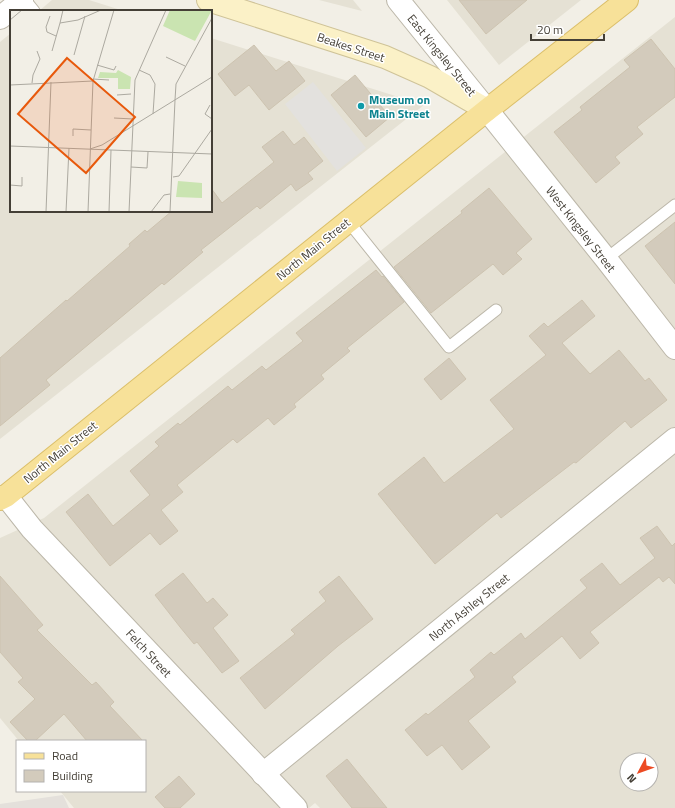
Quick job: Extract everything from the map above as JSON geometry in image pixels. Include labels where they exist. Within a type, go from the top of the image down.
[{"type":"main road","name":"Beakes Street","points":[[208,0],[385,57],[430,77],[487,110]]},
{"type":"main road","name":"North Main Street","points":[[3,498],[487,110],[627,0]]},
{"type":"street","points":[[11,10],[24,0]]},
{"type":"street","name":"East Kingsley Street","points":[[398,0],[487,110]]},
{"type":"street","points":[[0,18],[10,10]]},
{"type":"street","name":"West Kingsley Street","points":[[487,110],[675,348]]},
{"type":"street","name":"North Ashley Street","points":[[263,774],[675,439]]},
{"type":"street","name":"Felch Street","points":[[3,498],[296,808]]},
{"type":"lane","points":[[24,0],[33,10]]},
{"type":"lane","points":[[606,259],[675,206]]},
{"type":"lane","points":[[348,222],[449,347],[496,310]]},
{"type":"shaded area","points":[[52,0],[89,0],[121,10],[40,10]]},
{"type":"shaded area","points":[[319,0],[353,0],[362,11]]},
{"type":"shaded area","points":[[447,0],[581,0],[499,65]]},
{"type":"shaded area","points":[[675,17],[675,808],[320,808],[315,803],[309,808],[74,808],[61,792],[146,792],[146,740],[18,740],[0,718],[0,538],[44,518]]},
{"type":"shaded area","points":[[10,34],[10,212],[212,212],[212,38],[424,105],[0,439],[0,42]]},
{"type":"shaded area","points":[[313,82],[366,148],[337,171],[285,104]]},
{"type":"shaded area","points":[[63,795],[69,808],[0,808],[0,804]]},
{"type":"building","points":[[459,0],[527,0],[486,34]]},
{"type":"building","points":[[651,39],[675,69],[675,97],[637,127],[643,134],[615,157],[620,163],[596,183],[554,132],[582,110],[580,107],[630,67],[624,60]]},
{"type":"building","points":[[254,45],[276,71],[289,61],[305,81],[269,110],[249,85],[235,96],[218,74]]},
{"type":"building","name":"Museum on Main Street","points":[[355,75],[390,117],[366,137],[331,95]]},
{"type":"building","points":[[283,131],[294,145],[304,137],[323,161],[308,173],[313,179],[296,191],[291,184],[260,209],[257,206],[201,250],[203,252],[164,285],[162,283],[46,380],[50,385],[0,426],[0,358],[130,246],[129,244],[145,230],[147,232],[171,212],[212,212],[212,189],[222,203],[274,162],[262,147]]},
{"type":"building","points":[[489,188],[532,239],[516,253],[522,259],[503,275],[493,264],[431,313],[394,267],[462,213],[461,211]]},
{"type":"building","points":[[675,222],[675,284],[645,246]]},
{"type":"building","points":[[376,270],[382,277],[383,276],[404,302],[347,348],[350,351],[321,375],[324,379],[294,404],[296,407],[274,425],[268,418],[237,443],[233,439],[177,485],[183,492],[161,510],[178,531],[160,545],[150,533],[110,566],[66,512],[88,494],[113,526],[150,495],[130,471],[159,446],[155,442],[178,423],[180,425],[228,386],[232,390],[262,366],[266,370],[303,341],[296,333]]},
{"type":"building","points":[[582,300],[595,316],[562,343],[590,374],[619,350],[645,381],[649,378],[667,400],[631,428],[625,421],[576,463],[574,462],[501,518],[497,513],[435,564],[378,494],[424,457],[444,483],[514,429],[490,400],[546,355],[529,336],[544,323],[548,327]]},
{"type":"building","points":[[449,358],[466,379],[441,400],[424,379]]},
{"type":"building","points":[[657,526],[672,546],[675,543],[675,584],[669,577],[663,582],[659,577],[590,632],[599,643],[580,659],[562,636],[512,677],[516,682],[468,721],[490,747],[462,770],[442,745],[427,756],[405,730],[426,713],[428,715],[475,677],[470,670],[491,652],[494,655],[521,633],[525,639],[587,588],[580,580],[602,563],[620,585],[655,558],[640,538]]},
{"type":"building","points":[[183,573],[207,603],[213,598],[228,615],[213,628],[239,661],[222,673],[197,642],[194,644],[155,595]]},
{"type":"building","points":[[0,576],[43,625],[37,630],[92,685],[96,682],[114,702],[110,706],[142,740],[86,740],[64,714],[36,740],[27,740],[10,722],[35,699],[18,682],[23,678],[0,652]]},
{"type":"building","points":[[339,576],[373,619],[338,646],[265,709],[240,678],[295,634],[291,630],[326,601],[319,592]]},
{"type":"building","points":[[347,759],[387,808],[352,808],[326,776]]},
{"type":"building","points":[[179,776],[195,794],[180,808],[165,808],[155,797]]},
{"type":"place","name":"Museum on Main Street","points":[[361,106]]}]
